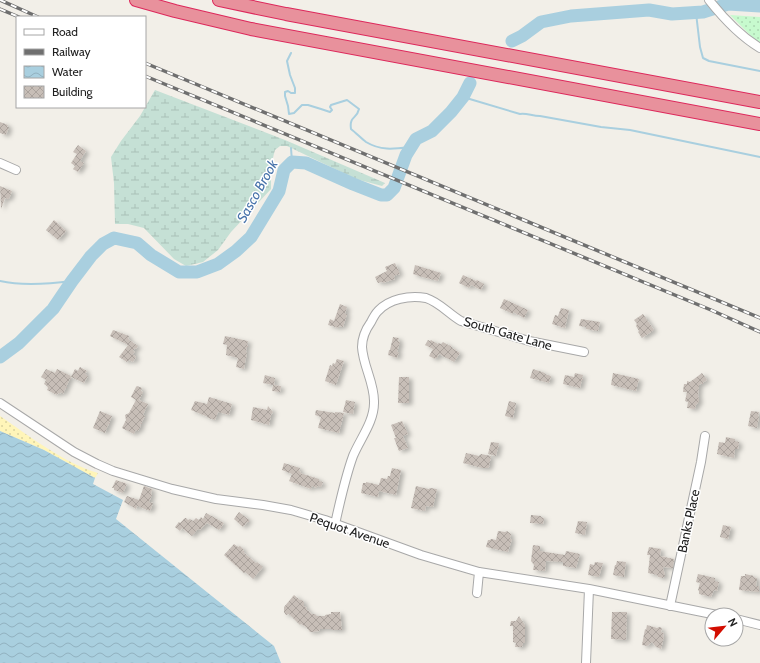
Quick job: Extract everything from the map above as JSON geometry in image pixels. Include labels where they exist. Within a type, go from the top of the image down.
[{"type":"highway","points":[[136,0],[201,18],[251,29],[760,124]]},
{"type":"highway","points":[[219,0],[760,102]]},
{"type":"street","points":[[710,0],[719,13],[732,27],[748,41],[760,48]]},
{"type":"street","points":[[0,163],[16,170]]},
{"type":"street","name":"South Gate Lane","points":[[335,524],[353,456],[372,416],[374,403],[362,347],[363,340],[365,332],[377,312],[386,304],[398,299],[426,299],[442,307],[452,316],[461,321],[529,341],[584,352]]},
{"type":"street","name":"Pequot Avenue","points":[[0,403],[74,452],[97,464],[113,471],[172,489],[216,499],[291,510],[421,555],[479,572],[589,589],[704,613]]},
{"type":"street","name":"Banks Place","points":[[670,606],[701,462],[705,436]]},
{"type":"street","points":[[476,593],[479,572]]},
{"type":"street","points":[[586,663],[589,589]]},
{"type":"street","points":[[744,622],[760,625]]},
{"type":"green space","points":[[730,15],[760,17],[760,43],[755,40]]},
{"type":"green space","points":[[155,90],[285,140],[385,183],[382,186],[356,179],[287,146],[280,146],[275,150],[271,189],[231,232],[218,250],[203,262],[186,266],[174,259],[144,228],[128,224],[115,224],[114,183],[111,157],[146,108]]},
{"type":"sand","points":[[0,416],[72,463],[98,473],[95,478],[44,450],[0,431]]},
{"type":"water","points":[[0,431],[44,450],[95,478],[93,484],[123,500],[116,519],[274,646],[281,663],[0,663]]},
{"type":"building","points":[[0,122],[8,125],[7,127],[9,127],[6,135],[0,133]]},
{"type":"building","points":[[78,145],[86,151],[80,161],[84,163],[78,172],[73,169],[75,166],[71,163],[77,154],[73,152]]},
{"type":"building","points":[[0,186],[12,191],[9,199],[5,198],[1,209]]},
{"type":"building","points":[[54,220],[66,231],[58,240],[46,230]]},
{"type":"building","points":[[395,263],[400,274],[394,276],[395,279],[378,283],[375,277],[387,271],[385,267]]},
{"type":"building","points":[[415,265],[441,273],[438,281],[413,274]]},
{"type":"building","points":[[463,275],[484,284],[481,290],[471,285],[469,288],[459,283]]},
{"type":"building","points":[[504,299],[528,310],[524,318],[513,312],[513,314],[500,308]]},
{"type":"building","points":[[340,304],[347,307],[345,314],[347,314],[343,327],[339,326],[339,328],[328,325],[330,319],[334,321]]},
{"type":"building","points":[[561,308],[569,310],[565,328],[552,324],[555,315],[558,316]]},
{"type":"building","points":[[643,314],[654,330],[642,338],[638,332],[639,331],[636,326],[637,324],[634,320]]},
{"type":"building","points":[[581,319],[600,322],[598,331],[579,326]]},
{"type":"building","points":[[113,330],[129,336],[128,339],[138,346],[133,351],[135,352],[133,354],[136,357],[133,362],[129,360],[127,362],[119,357],[128,345],[110,336]]},
{"type":"building","points":[[225,336],[248,341],[244,369],[236,367],[238,358],[226,355],[227,345],[223,344]]},
{"type":"building","points":[[393,337],[399,338],[398,341],[400,342],[397,358],[388,355]]},
{"type":"building","points":[[428,340],[438,344],[443,342],[460,353],[454,362],[439,354],[435,359],[429,356],[433,349],[425,345]]},
{"type":"building","points":[[337,359],[344,361],[336,385],[325,381],[330,365],[332,366],[333,363],[335,364]]},
{"type":"building","points":[[80,367],[87,371],[85,374],[88,376],[84,383],[71,377],[75,369],[78,371]]},
{"type":"building","points":[[46,369],[55,373],[57,369],[71,376],[63,394],[61,392],[57,395],[47,390],[47,386],[44,384],[46,380],[41,377]]},
{"type":"building","points":[[533,369],[551,376],[549,383],[530,378]]},
{"type":"building","points":[[575,373],[583,375],[580,388],[563,384],[565,375],[574,377]]},
{"type":"building","points":[[613,373],[639,379],[636,391],[611,385]]},
{"type":"building","points":[[702,373],[707,380],[699,385],[699,402],[695,409],[687,408],[688,402],[685,401],[687,392],[683,392],[684,384],[687,384],[687,381],[690,382]]},
{"type":"building","points":[[265,375],[275,378],[274,385],[281,386],[280,392],[272,391],[273,385],[263,383]]},
{"type":"building","points":[[399,377],[409,377],[409,403],[398,403]]},
{"type":"building","points":[[137,386],[142,388],[141,391],[143,392],[139,400],[148,404],[143,415],[145,416],[140,425],[141,426],[134,434],[122,428],[126,420],[125,415],[129,413],[136,400],[131,397]]},
{"type":"building","points":[[209,397],[232,404],[229,415],[218,412],[215,420],[191,410],[195,401],[207,404]]},
{"type":"building","points":[[346,400],[355,402],[353,414],[343,412]]},
{"type":"building","points":[[509,401],[516,403],[513,418],[505,416]]},
{"type":"building","points":[[268,406],[273,412],[269,425],[251,420],[253,407],[267,410]]},
{"type":"building","points":[[316,410],[344,413],[339,433],[318,428],[321,417],[315,415]]},
{"type":"building","points":[[100,411],[112,416],[105,433],[93,428]]},
{"type":"building","points":[[751,411],[759,412],[757,428],[748,426]]},
{"type":"building","points":[[402,421],[408,434],[403,436],[408,448],[399,451],[391,425]]},
{"type":"building","points":[[726,437],[735,439],[735,441],[739,442],[738,449],[735,449],[734,458],[717,454],[719,442],[725,443]]},
{"type":"building","points":[[491,442],[499,443],[496,456],[488,454]]},
{"type":"building","points":[[466,453],[479,456],[481,454],[491,456],[489,467],[482,468],[463,463]]},
{"type":"building","points":[[284,463],[300,468],[300,473],[319,479],[319,481],[323,482],[321,487],[317,486],[317,488],[312,486],[311,489],[289,481],[292,474],[282,470]]},
{"type":"building","points":[[392,468],[401,470],[396,495],[379,491],[378,497],[361,493],[363,483],[366,482],[379,485],[381,478],[387,479],[388,476],[390,476]]},
{"type":"building","points":[[116,480],[127,484],[123,493],[112,488]]},
{"type":"building","points":[[144,486],[152,489],[152,495],[149,502],[153,503],[150,511],[137,506],[136,509],[124,502],[127,496],[139,500]]},
{"type":"building","points":[[416,486],[437,489],[433,507],[426,506],[425,511],[411,508]]},
{"type":"building","points":[[239,512],[249,520],[243,527],[234,519]]},
{"type":"building","points":[[206,513],[224,523],[219,530],[207,523],[200,530],[198,529],[192,536],[182,528],[180,531],[175,527],[185,518],[193,521],[196,518],[199,520],[201,517],[203,519]]},
{"type":"building","points":[[531,515],[541,516],[544,518],[543,524],[530,523]]},
{"type":"building","points":[[578,521],[587,522],[585,535],[575,533]]},
{"type":"building","points":[[723,525],[731,527],[728,539],[720,537]]},
{"type":"building","points":[[498,531],[507,531],[511,534],[510,539],[512,539],[508,552],[486,547],[488,540],[496,540]]},
{"type":"building","points":[[234,544],[238,547],[240,546],[244,550],[242,551],[263,567],[253,579],[224,555]]},
{"type":"building","points":[[533,545],[540,546],[540,551],[565,555],[566,551],[580,554],[576,568],[563,566],[563,562],[546,561],[545,571],[533,570],[534,565],[531,561]]},
{"type":"building","points":[[649,547],[661,549],[660,556],[674,559],[673,568],[663,567],[665,576],[663,578],[648,573],[650,555],[647,555]]},
{"type":"building","points":[[617,561],[626,562],[624,577],[613,575]]},
{"type":"building","points":[[595,562],[603,563],[599,577],[588,575],[590,564],[594,565]]},
{"type":"building","points":[[698,574],[715,578],[715,581],[719,582],[717,591],[714,590],[711,597],[699,594],[698,590],[700,583],[696,582]]},
{"type":"building","points":[[745,574],[757,578],[756,586],[759,586],[759,592],[739,590],[741,576],[745,576]]},
{"type":"building","points":[[294,595],[304,602],[304,606],[307,608],[306,609],[317,616],[325,616],[331,614],[331,612],[340,612],[342,630],[320,629],[319,631],[310,632],[289,614],[286,615],[284,612],[284,607]]},
{"type":"building","points":[[612,612],[627,612],[626,640],[611,639]]},
{"type":"building","points":[[519,616],[525,625],[525,643],[523,643],[522,647],[515,647],[516,643],[513,642],[513,626],[510,626],[511,621],[516,621]]},
{"type":"building","points":[[647,625],[662,628],[661,632],[664,633],[664,637],[661,649],[656,647],[652,642],[647,646],[642,645]]},
{"type":"waterway","name":"Sasco Brook","points":[[512,41],[522,36],[541,22],[571,16],[649,10],[672,14],[703,12],[728,4],[760,6]]},
{"type":"waterway","points":[[696,13],[700,47],[703,58],[709,61],[760,71]]},
{"type":"waterway","points":[[291,53],[287,61],[295,88],[295,93],[288,91],[285,92],[289,114],[294,113],[302,105],[308,105],[330,112],[332,110],[330,107],[331,105],[347,100],[359,109],[357,115],[351,122],[351,129],[366,142],[382,148],[393,149],[411,147]]},
{"type":"waterway","name":"Sasco Brook","points":[[0,357],[19,343],[53,309],[91,256],[103,244],[114,238],[137,243],[151,255],[179,272],[197,272],[218,264],[236,251],[251,237],[279,191],[284,170],[292,162],[306,163],[353,184],[381,195],[387,195],[394,188],[406,155],[416,139],[432,131],[451,112],[463,97],[470,83]]},
{"type":"waterway","points":[[463,97],[520,114],[601,127],[630,130],[760,157]]},
{"type":"waterway","points":[[291,148],[292,162]]},
{"type":"waterway","name":"Sasco Brook","points":[[0,281],[17,284],[72,281]]},
{"type":"railway","points":[[0,0],[36,16]]},
{"type":"railway","points":[[0,9],[17,16]]},
{"type":"railway","points":[[146,63],[760,318]]},
{"type":"railway","points":[[146,76],[711,310],[760,332]]}]
